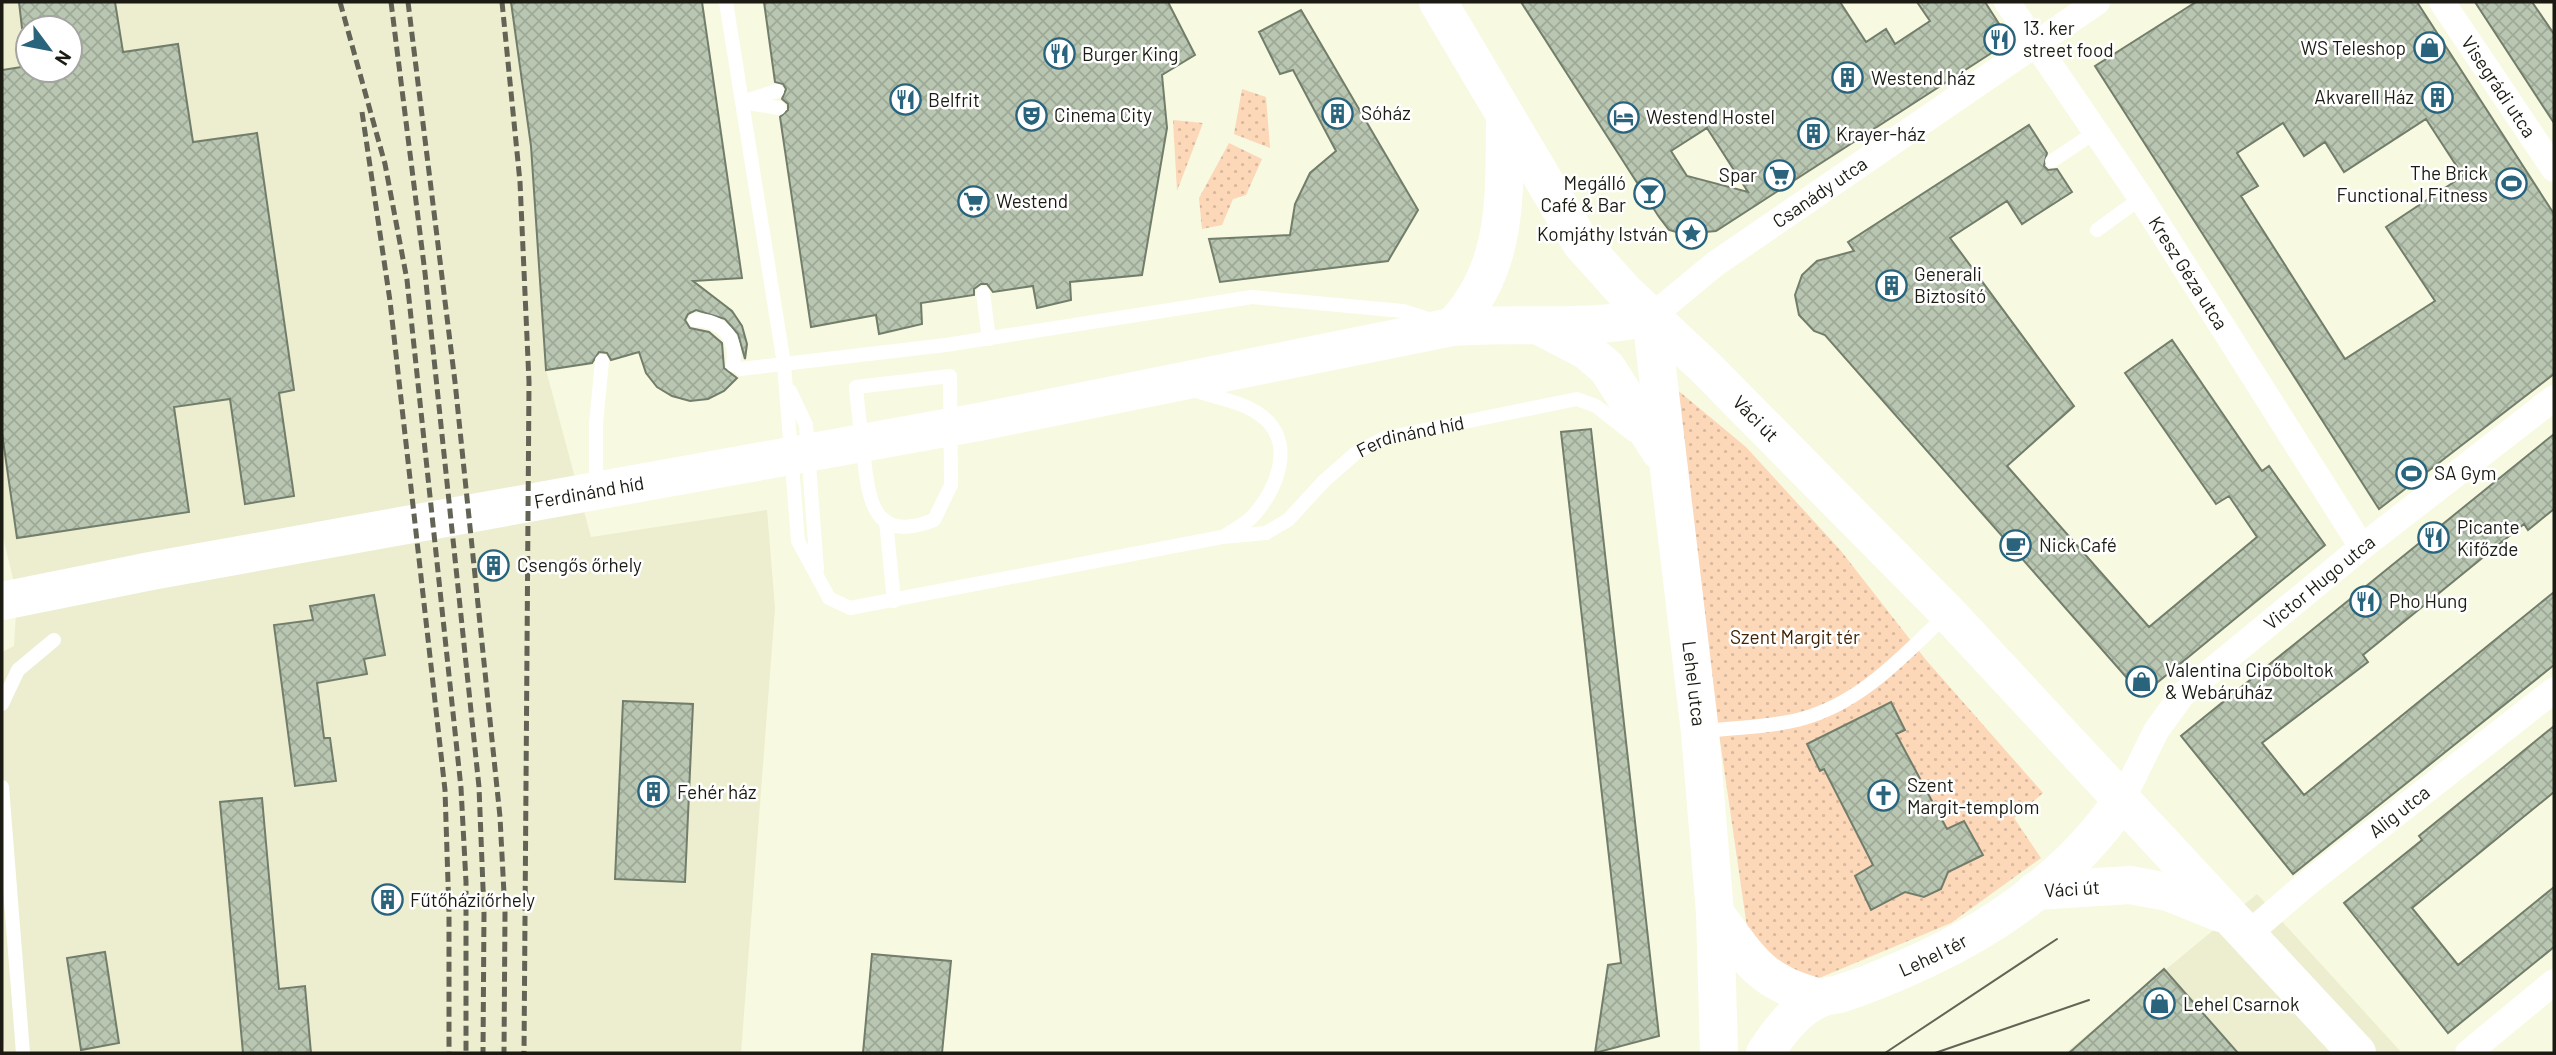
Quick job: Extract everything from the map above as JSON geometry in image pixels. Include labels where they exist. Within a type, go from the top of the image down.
[{"type":"main road","name":"Váci út","points":[[1438,2],[1581,243],[1651,317],[1948,613],[2357,1053]]},
{"type":"main road","points":[[1452,327],[1477,298],[1496,257],[1504,176],[1506,116]]},
{"type":"main road","name":"Ferdinánd híd","points":[[6,598],[984,421],[1452,327],[1501,323],[1540,327],[1595,326],[1651,317]]},
{"type":"main road","name":"Lehel utca","points":[[1651,317],[1666,462],[1700,732],[1716,913],[1719,1053]]},
{"type":"main road","name":"Ferdinánd híd","points":[[1540,327],[1587,351],[1607,368],[1666,462]]},
{"type":"main road","name":"Váci út","points":[[2035,891],[2088,845],[2122,800]]},
{"type":"main road","name":"Váci út","points":[[2035,891],[2115,883],[2130,885],[2168,892],[2239,926]]},
{"type":"main road","name":"Lehel tér","points":[[1765,1053],[1791,1018],[1821,998],[1878,980],[1929,958],[1973,934],[2035,891]]},
{"type":"main road","points":[[1716,913],[1754,966],[1771,980],[1794,991],[1821,998]]},
{"type":"street","name":"Kresz Géza utca","points":[[2007,2],[2141,198],[2362,547]]},
{"type":"street","name":"Csanády utca","points":[[1651,317],[1715,264],[2037,46],[2097,2]]},
{"type":"street","name":"Visegrádi utca","points":[[2442,2],[2554,170]]},
{"type":"street","name":"Victor Hugo utca","points":[[2122,800],[2157,731],[2182,695],[2362,547],[2554,398]]},
{"type":"street","name":"Alig utca","points":[[2239,926],[2304,886],[2554,690]]},
{"type":"street","points":[[2468,1053],[2554,982]]},
{"type":"lane","points":[[726,2],[784,364]]},
{"type":"lane","points":[[742,102],[777,91]]},
{"type":"lane","points":[[742,102],[779,108]]},
{"type":"lane","points":[[2052,162],[2097,131]]},
{"type":"lane","points":[[2097,230],[2141,198]]},
{"type":"lane","points":[[983,293],[989,339]]},
{"type":"lane","name":"Ferdinánd híd","points":[[695,320],[707,320],[727,332],[737,367],[784,364],[989,339],[1252,297],[1403,311],[1452,327]]},
{"type":"lane","points":[[596,490],[596,424],[601,361]]},
{"type":"lane","name":"Ferdinánd híd","points":[[784,364],[786,384],[806,425],[817,575],[829,598],[850,608],[1222,537],[1266,533],[1288,520],[1324,481],[1357,452],[1385,438],[1577,399],[1610,415],[1645,449],[1666,462]]},
{"type":"lane","points":[[950,376],[951,485],[934,520],[905,529],[886,522],[872,506],[868,495],[856,387],[950,376]]},
{"type":"lane","points":[[1172,383],[1258,412],[1271,424],[1282,445],[1279,475],[1268,498],[1251,519],[1222,537]]},
{"type":"lane","points":[[886,522],[893,564],[894,601]]},
{"type":"lane","points":[[893,564],[905,529]]},
{"type":"lane","points":[[1700,732],[1800,720],[1828,709],[1872,684],[1948,613]]},
{"type":"lane","points":[[2,705],[18,670],[54,640]]},
{"type":"lane","points":[[2,787],[23,1053]]},
{"type":"shaded area","points":[[2,2],[511,2],[531,146],[546,370],[591,537],[767,510],[775,608],[741,1053],[5,1053],[2,1035],[2,652],[14,646],[17,595],[2,533]]},
{"type":"shaded area","points":[[2257,894],[2402,1053],[2065,1053]]},
{"type":"green space","points":[[1242,89],[1266,97],[1270,148],[1234,134]]},
{"type":"green space","points":[[1173,120],[1203,123],[1177,191]]},
{"type":"green space","points":[[1229,143],[1262,159],[1246,195],[1233,199],[1222,225],[1202,229],[1199,198]]},
{"type":"green space","name":"Szent Margit tér","points":[[1675,388],[1746,447],[1841,551],[1926,660],[2043,793],[2014,818],[2041,858],[1951,923],[1812,981],[1773,975],[1749,941],[1670,395]]},
{"type":"building","points":[[19,2],[115,2],[123,52],[178,44],[193,142],[257,133],[294,390],[279,393],[294,496],[245,504],[230,399],[174,407],[189,512],[17,538],[2,433],[2,70],[14,68],[14,84],[84,84],[84,14],[20,14]]},
{"type":"building","points":[[511,2],[702,2],[742,278],[693,281],[732,311],[742,326],[747,344],[745,359],[738,334],[725,319],[696,310],[688,314],[685,320],[690,328],[709,332],[722,343],[724,368],[737,378],[724,391],[708,399],[690,401],[672,396],[657,387],[646,373],[639,352],[611,360],[607,353],[599,352],[592,363],[546,370],[531,146]]},
{"type":"building","name":"Westend","points":[[764,2],[1168,2],[1195,55],[1162,75],[1167,128],[1142,275],[1070,282],[1071,300],[1037,308],[1033,286],[993,292],[987,284],[981,284],[974,289],[974,295],[921,303],[922,324],[879,334],[876,315],[811,327],[780,117],[788,110],[788,104],[782,99],[786,89],[783,84],[775,82]]},
{"type":"building","points":[[1521,2],[1840,2],[1866,42],[1886,29],[1895,44],[1930,21],[1917,2],[1985,2],[2010,41],[1716,231],[1683,234],[1669,230]],"holes":[[[1707,128],[1748,192],[1687,176],[1671,151]]]},
{"type":"building","points":[[2196,2],[2417,2],[2554,214],[2554,374],[2379,509],[2095,66]],"holes":[[[2426,119],[2463,176],[2386,227],[2435,301],[2345,359],[2241,196],[2258,186],[2237,153],[2283,123],[2304,156],[2325,142],[2344,172]]]},
{"type":"building","points":[[2475,2],[2532,2],[2554,34],[2554,123]]},
{"type":"building","name":"Sóház","points":[[1301,10],[1418,210],[1388,261],[1220,282],[1209,239],[1290,235],[1295,204],[1310,173],[1336,151],[1293,70],[1280,74],[1259,32]]},
{"type":"building","points":[[2029,125],[2047,153],[2044,166],[2048,170],[2057,169],[2072,192],[2022,224],[2007,201],[1950,238],[2074,406],[2007,466],[2149,627],[2257,537],[2229,496],[2216,504],[2125,373],[2172,340],[2262,471],[2269,466],[2325,545],[2142,695],[1825,335],[1814,331],[1799,315],[1795,295],[1802,275],[1817,261],[1854,251],[1848,242]]},
{"type":"building","points":[[1591,429],[1659,1036],[1595,1053],[1608,965],[1621,963],[1561,432]]},
{"type":"building","points":[[2554,434],[2554,509],[2528,530],[2524,524],[2363,655],[2368,662],[2262,743],[2304,795],[2554,592],[2554,665],[2293,874],[2181,736]]},
{"type":"building","points":[[374,595],[385,655],[364,659],[367,674],[317,683],[324,738],[330,738],[336,781],[295,786],[274,625],[313,620],[310,606]]},
{"type":"building","name":"Fehér ház","points":[[623,701],[693,704],[685,882],[615,879]]},
{"type":"building","name":"Szent Margit-templom","points":[[1891,702],[1905,730],[1896,734],[1947,829],[1964,821],[1983,855],[1948,872],[1941,889],[1924,897],[1905,892],[1871,910],[1855,876],[1873,865],[1824,769],[1820,771],[1807,744]]},
{"type":"building","points":[[2554,726],[2554,792],[2412,908],[2458,965],[2554,887],[2554,947],[2448,1033],[2344,903],[2422,840],[2419,836]]},
{"type":"building","points":[[262,798],[279,989],[305,986],[311,1053],[243,1053],[220,802]]},
{"type":"building","points":[[105,952],[119,1043],[81,1050],[67,958]]},
{"type":"building","points":[[872,954],[951,961],[942,1053],[863,1053]]},
{"type":"building","name":"Lehel Csarnok","points":[[2164,969],[2238,1053],[2069,1053]]},
{"type":"tram line","points":[[1885,1053],[2057,939]]},
{"type":"tram line","points":[[1935,1053],[2089,1000]]},
{"type":"railway","points":[[340,2],[385,164],[407,280],[461,788],[466,882],[466,1053]]},
{"type":"railway","points":[[391,2],[425,273],[479,787],[484,913],[483,1053]]},
{"type":"railway","points":[[408,2],[455,382],[500,817],[505,913],[504,1053]]},
{"type":"railway","points":[[502,2],[520,182],[529,382],[524,1053]]},
{"type":"railway","points":[[362,112],[390,301],[445,790],[449,913],[449,1053]]},
{"type":"place","name":"13. ker street food","points":[[2000,39]]},
{"type":"place","name":"WS Teleshop","points":[[2429,48]]},
{"type":"place","name":"Burger King","points":[[1059,54]]},
{"type":"place","name":"Westend ház","points":[[1848,78]]},
{"type":"place","name":"Akvarell Ház","points":[[2437,97]]},
{"type":"place","name":"Belfrit","points":[[905,100]]},
{"type":"place","name":"Sóház","points":[[1338,113]]},
{"type":"place","name":"Cinema City","points":[[1031,115]]},
{"type":"place","name":"Westend Hostel","points":[[1623,117]]},
{"type":"place","name":"Krayer-ház","points":[[1813,134]]},
{"type":"place","name":"Spar","points":[[1780,175]]},
{"type":"place","name":"The Brick Functional Fitness","points":[[2511,184]]},
{"type":"place","name":"Megálló Café & Bar","points":[[1649,194]]},
{"type":"place","name":"Westend","points":[[973,201]]},
{"type":"place","name":"Komjáthy István","points":[[1691,234]]},
{"type":"place","name":"Generali Biztosító","points":[[1891,285]]},
{"type":"place","name":"SA Gym","points":[[2411,473]]},
{"type":"place","name":"Picante Kifőzde","points":[[2434,538]]},
{"type":"place","name":"Nick Café","points":[[2016,545]]},
{"type":"place","name":"Csengős őrhely","points":[[494,565]]},
{"type":"place","name":"Pho Hung","points":[[2366,601]]},
{"type":"place","name":"Valentina Cipőboltok & Webáruház","points":[[2142,681]]},
{"type":"place","name":"Fehér ház","points":[[654,792]]},
{"type":"place","name":"Szent Margit-templom","points":[[1884,796]]},
{"type":"place","name":"Fűtőházi őrhely","points":[[387,900]]},
{"type":"place","name":"Lehel Csarnok","points":[[2160,1004]]}]
